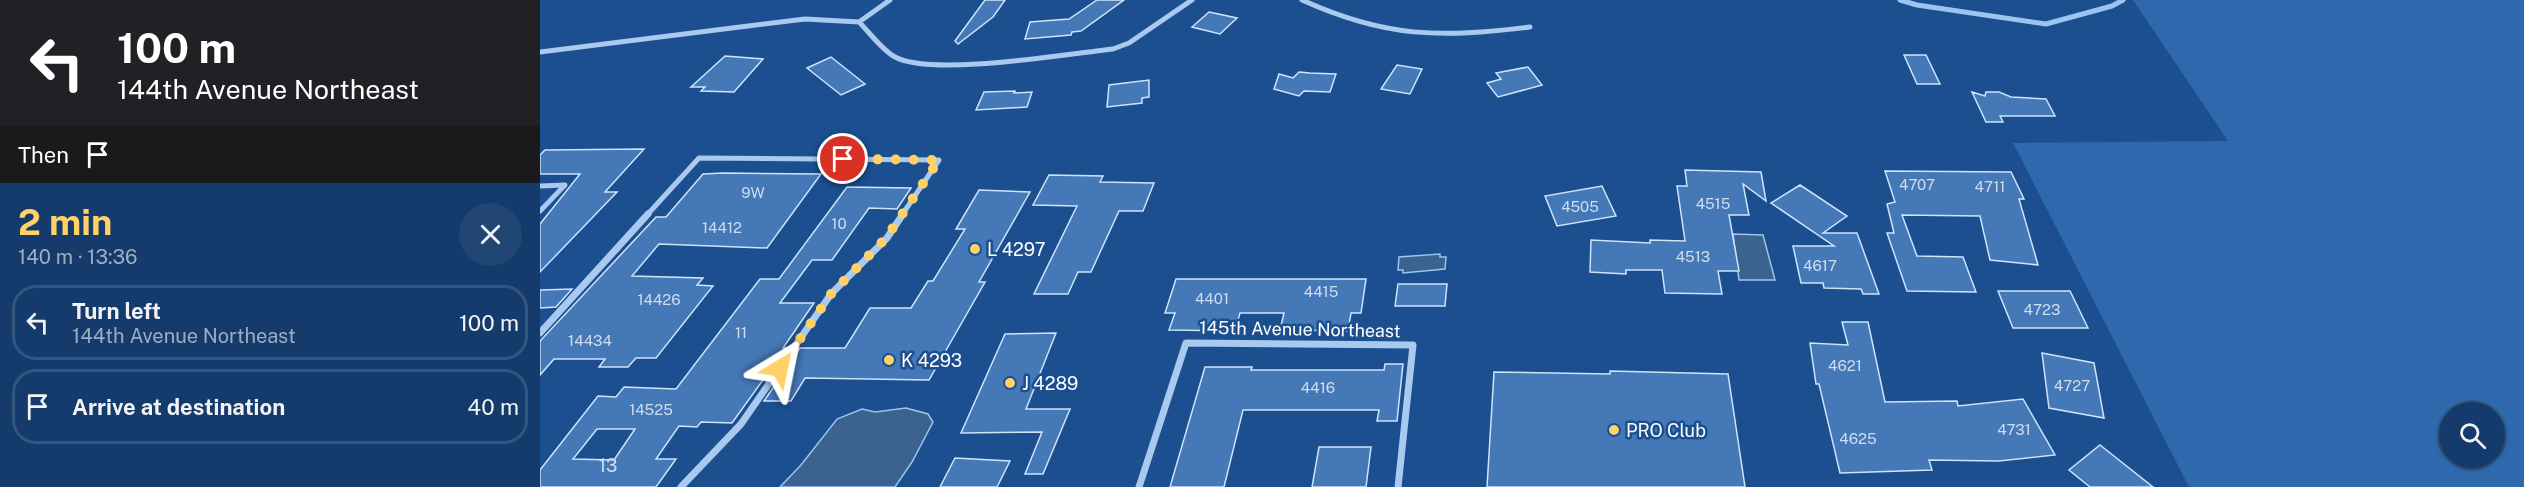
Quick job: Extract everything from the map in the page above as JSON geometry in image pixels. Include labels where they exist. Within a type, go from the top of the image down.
[{"type":"street","points":[[540,52],[805,19],[859,22],[890,0]]},
{"type":"street","points":[[859,22],[893,56],[908,62],[961,64],[1113,49],[1129,43],[1192,0]]},
{"type":"street","points":[[1302,0],[1354,22],[1400,32],[1448,35],[1530,27]]},
{"type":"street","points":[[540,333],[699,158],[939,160],[886,238],[831,294],[741,424],[681,487]]},
{"type":"street","points":[[540,186],[565,185],[540,211]]},
{"type":"street","name":"145th Avenue Northeast","points":[[1139,487],[1186,343],[1413,345],[1398,487]]},
{"type":"shaded area","points":[[2133,0],[2524,0],[2524,487],[2189,487],[2013,143],[2228,141]]},
{"type":"shaded area","points":[[1733,234],[1763,235],[1775,280],[1739,280]]},
{"type":"shaded area","points":[[1440,254],[1440,257],[1446,257],[1445,269],[1403,273],[1403,270],[1398,270],[1399,257]]},
{"type":"shaded area","points":[[906,408],[928,414],[933,422],[912,462],[895,487],[780,487],[801,465],[837,419],[862,409],[875,412]]},
{"type":"building","points":[[985,0],[1005,0],[993,17],[958,44],[955,41]]},
{"type":"building","points":[[1097,0],[1124,0],[1081,31],[1072,32],[1071,35],[1025,39],[1030,22],[1069,19]]},
{"type":"building","points":[[1209,12],[1237,18],[1220,34],[1192,27]]},
{"type":"building","points":[[1904,55],[1926,55],[1940,84],[1917,84]]},
{"type":"building","points":[[725,56],[763,59],[734,92],[701,91],[705,87],[691,87]]},
{"type":"building","points":[[831,57],[865,84],[841,95],[807,68]]},
{"type":"building","points":[[1397,65],[1422,69],[1410,94],[1381,89]]},
{"type":"building","points":[[1528,67],[1542,85],[1498,97],[1487,83],[1501,79],[1496,73]]},
{"type":"building","points":[[1299,72],[1336,74],[1330,92],[1304,91],[1299,96],[1274,89],[1279,74],[1293,78]]},
{"type":"building","points":[[1149,80],[1149,97],[1142,98],[1142,103],[1107,107],[1109,85]]},
{"type":"building","points":[[1015,91],[1014,93],[1032,92],[1027,107],[976,110],[984,92]]},
{"type":"building","points":[[1972,92],[1985,96],[1986,92],[1999,92],[2011,97],[2046,99],[2055,116],[2000,116],[2003,122],[1986,122]]},
{"type":"building","points":[[644,149],[605,192],[617,192],[540,272],[540,224],[580,174],[540,174],[540,155],[545,150]]},
{"type":"building","points":[[1685,170],[1761,172],[1766,201],[1743,184],[1749,215],[1729,215],[1739,271],[1718,271],[1722,294],[1665,293],[1662,270],[1626,270],[1626,274],[1590,272],[1591,240],[1650,243],[1650,240],[1685,241],[1677,186],[1687,186]]},
{"type":"building","points":[[1885,171],[2011,172],[2024,199],[2019,199],[2038,265],[1990,260],[1980,216],[1902,215],[1917,256],[1963,257],[1976,292],[1907,291],[1887,233],[1894,233],[1887,204],[1895,202]]},
{"type":"building","points":[[703,174],[821,174],[767,248],[659,244],[632,276],[703,278],[697,285],[713,286],[656,358],[636,358],[628,367],[599,367],[605,359],[554,359],[540,375],[540,341],[656,217],[666,217]]},
{"type":"building","points":[[1049,175],[1103,176],[1100,182],[1154,183],[1143,211],[1119,211],[1091,272],[1078,272],[1068,294],[1034,294],[1077,206],[1033,205]]},
{"type":"building","points":[[1800,185],[1847,216],[1823,233],[1857,233],[1879,294],[1863,294],[1861,289],[1824,288],[1823,283],[1801,283],[1793,246],[1834,246],[1771,203]]},
{"type":"building","points":[[1602,186],[1616,216],[1557,226],[1545,196]]},
{"type":"building","points":[[847,187],[911,188],[897,209],[869,208],[832,260],[812,260],[780,303],[814,303],[783,348],[786,348],[732,423],[701,422],[697,427],[679,426],[656,459],[676,459],[656,487],[540,487],[540,470],[598,396],[616,397],[624,387],[676,389],[760,279],[779,279]],"holes":[[[597,429],[635,429],[614,460],[573,459]]]},
{"type":"building","points":[[979,190],[1030,192],[979,282],[985,282],[929,380],[805,378],[791,401],[764,401],[800,348],[845,348],[870,308],[911,308],[928,281],[933,281],[965,229],[956,229]]},
{"type":"building","points":[[1176,279],[1366,279],[1361,313],[1351,313],[1348,331],[1280,330],[1284,313],[1240,313],[1235,331],[1169,330],[1175,313],[1165,313]]},
{"type":"building","points":[[1398,284],[1447,284],[1445,306],[1395,306]]},
{"type":"building","points":[[572,289],[556,307],[540,308],[540,290]]},
{"type":"building","points":[[1998,291],[2070,291],[2088,328],[2013,328]]},
{"type":"building","points":[[1842,322],[1868,322],[1885,402],[1957,401],[1958,406],[2023,399],[2055,455],[1999,461],[1929,460],[1932,470],[1840,473],[1819,384],[1816,384],[1810,343],[1848,345]]},
{"type":"building","name":"J 4289","points":[[1056,333],[1026,409],[1070,409],[1043,474],[1025,474],[1042,432],[961,433],[1005,334]]},
{"type":"building","points":[[2042,353],[2094,363],[2104,418],[2049,408]]},
{"type":"building","points":[[1385,364],[1403,364],[1397,421],[1377,421],[1379,410],[1243,410],[1224,487],[1170,487],[1205,367],[1252,367],[1251,370],[1384,370]]},
{"type":"building","name":"PRO Club","points":[[1610,371],[1728,374],[1745,487],[1487,487],[1494,372],[1610,374]]},
{"type":"building","points":[[2100,445],[2153,487],[2090,487],[2069,470]]},
{"type":"building","points":[[1319,447],[1371,447],[1366,487],[1312,487]]},
{"type":"building","points":[[955,458],[1010,461],[997,487],[940,487]]},
{"type":"waterway","points":[[1900,0],[1917,5],[2046,24],[2112,6],[2123,0]]},
{"type":"place","name":"L 4297","points":[[975,249]]},
{"type":"place","name":"K 4293","points":[[889,360]]},
{"type":"place","name":"J 4289","points":[[1010,383]]},
{"type":"place","name":"PRO Club","points":[[1614,430]]},
{"type":"route","points":[[780,368],[831,294],[886,238],[939,160],[843,159]]}]
